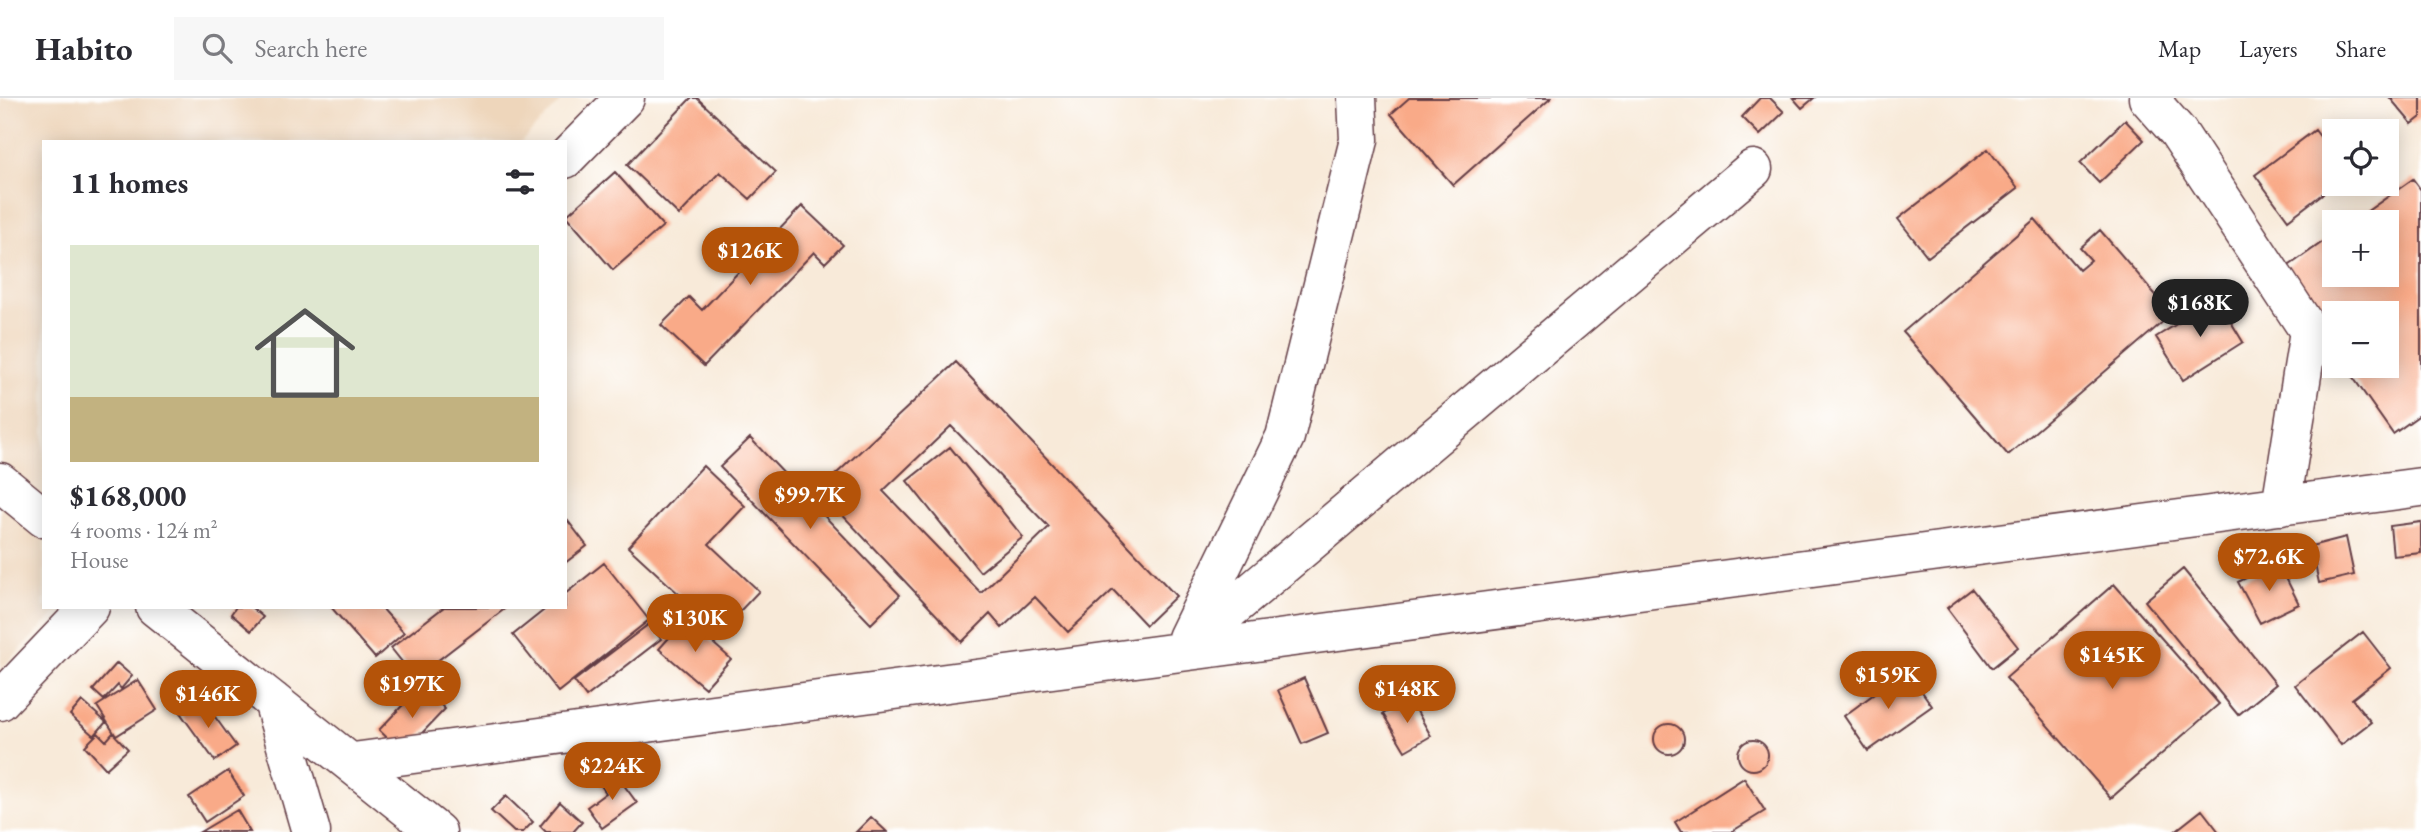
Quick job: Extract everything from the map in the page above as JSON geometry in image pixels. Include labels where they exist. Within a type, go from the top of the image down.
[{"type":"street","points":[[567,157],[625,98]]},
{"type":"street","points":[[1180,652],[1285,437],[1359,140],[1357,98]]},
{"type":"street","points":[[2148,98],[2178,132],[2309,331],[2281,506]]},
{"type":"street","points":[[1180,652],[1753,169]]},
{"type":"street","points":[[0,482],[42,516]]},
{"type":"street","points":[[353,762],[2421,487]]},
{"type":"street","points":[[0,701],[88,609]]},
{"type":"street","points":[[158,609],[353,762],[437,832]]},
{"type":"street","points":[[273,701],[311,832]]},
{"type":"shaded area","points":[[0,98],[564,98],[523,140],[42,140],[42,609],[60,609],[0,670]]},
{"type":"building","points":[[691,98],[697,98],[776,172],[750,199],[720,172],[679,215],[627,165]]},
{"type":"building","points":[[1409,98],[1551,98],[1453,185],[1391,114]]},
{"type":"building","points":[[1760,98],[1770,98],[1784,112],[1760,135],[1742,117]]},
{"type":"building","points":[[1793,98],[1814,98],[1802,108]]},
{"type":"building","points":[[2390,98],[2421,98],[2421,117],[2412,124]]},
{"type":"building","points":[[2125,120],[2144,140],[2099,183],[2080,163]]},
{"type":"building","points":[[2315,130],[2322,139],[2322,194],[2288,220],[2255,175]]},
{"type":"building","points":[[1988,149],[2018,188],[1928,257],[1898,219]]},
{"type":"building","points":[[615,172],[663,226],[613,270],[567,215]]},
{"type":"building","points":[[2413,179],[2421,190],[2421,414],[2393,434],[2353,378],[2399,378],[2399,301],[2322,301],[2322,333],[2280,272],[2322,242],[2322,287],[2399,287],[2399,210],[2369,210],[2389,196],[2399,196],[2399,189]]},
{"type":"building","points":[[802,206],[843,245],[825,263],[814,252],[704,366],[661,325],[689,297],[702,310]]},
{"type":"building","points":[[2035,219],[2079,270],[2091,260],[2080,248],[2100,230],[2172,314],[2008,455],[1903,332]]},
{"type":"building","points":[[2217,299],[2243,342],[2183,380],[2156,337]]},
{"type":"building","points":[[956,362],[1176,596],[1146,625],[1113,590],[1068,632],[1035,597],[1002,628],[990,614],[962,642],[819,490]],"holes":[[[951,426],[1049,527],[981,593],[883,491]]]},
{"type":"building","points":[[750,438],[900,595],[871,624],[720,467]]},
{"type":"building","points":[[950,447],[1023,537],[980,572],[907,481]]},
{"type":"building","points":[[703,466],[745,506],[709,544],[759,591],[720,632],[628,547]]},
{"type":"building","points":[[567,520],[587,546],[567,561]]},
{"type":"building","points":[[2421,522],[2421,553],[2393,556],[2390,526]]},
{"type":"building","points":[[2346,537],[2354,575],[2319,583],[2311,546]]},
{"type":"building","points":[[2278,562],[2299,604],[2260,623],[2238,582]]},
{"type":"building","points":[[604,563],[649,620],[558,692],[513,635],[546,609],[567,609],[567,592]]},
{"type":"building","points":[[2183,569],[2276,684],[2238,715],[2145,601]]},
{"type":"building","points":[[2114,584],[2219,704],[2111,798],[2006,678]]},
{"type":"building","points":[[1972,589],[2018,647],[1992,668],[1947,608]]},
{"type":"building","points":[[235,609],[253,609],[263,617],[251,631],[231,614]]},
{"type":"building","points":[[333,609],[383,609],[404,633],[375,658]]},
{"type":"building","points":[[441,609],[504,609],[415,678],[391,648]]},
{"type":"building","points":[[686,619],[731,659],[705,688],[659,649]]},
{"type":"building","points":[[649,624],[661,639],[586,697],[574,681]]},
{"type":"building","points":[[2363,632],[2391,668],[2352,699],[2371,722],[2341,745],[2295,685]]},
{"type":"building","points":[[117,663],[132,676],[121,689],[118,685],[104,700],[93,690]]},
{"type":"building","points":[[1907,670],[1932,706],[1868,751],[1844,716]]},
{"type":"building","points":[[1304,678],[1328,733],[1302,744],[1278,690]]},
{"type":"building","points":[[138,680],[157,710],[116,736],[97,706]]},
{"type":"building","points":[[421,686],[445,709],[403,753],[379,730]]},
{"type":"building","points":[[202,699],[236,746],[215,761],[181,714]]},
{"type":"building","points":[[1410,699],[1431,736],[1405,751],[1383,714]]},
{"type":"building","points":[[82,701],[106,722],[94,736],[70,715]]},
{"type":"building","points":[[1669,724],[1680,728],[1684,739],[1680,750],[1669,754],[1658,750],[1654,739],[1658,728]]},
{"type":"building","points":[[98,733],[106,741],[113,733],[128,749],[106,769],[85,746]]},
{"type":"building","points":[[1753,740],[1759,741],[1767,749],[1767,761],[1759,769],[1753,770],[1747,769],[1739,761],[1738,755],[1739,749],[1747,741]]},
{"type":"building","points":[[228,771],[244,796],[205,822],[189,797]]},
{"type":"building","points":[[615,773],[637,803],[602,828],[587,807],[606,793],[600,784]]},
{"type":"building","points":[[1744,778],[1765,811],[1731,832],[1681,832],[1675,822]]},
{"type":"building","points":[[506,796],[533,822],[523,832],[514,832],[491,811]]},
{"type":"building","points":[[560,802],[582,822],[573,832],[546,832],[540,826]]},
{"type":"building","points":[[237,810],[250,832],[200,832]]},
{"type":"building","points":[[2202,810],[2219,832],[2174,832]]},
{"type":"building","points":[[871,817],[887,832],[856,832]]}]
